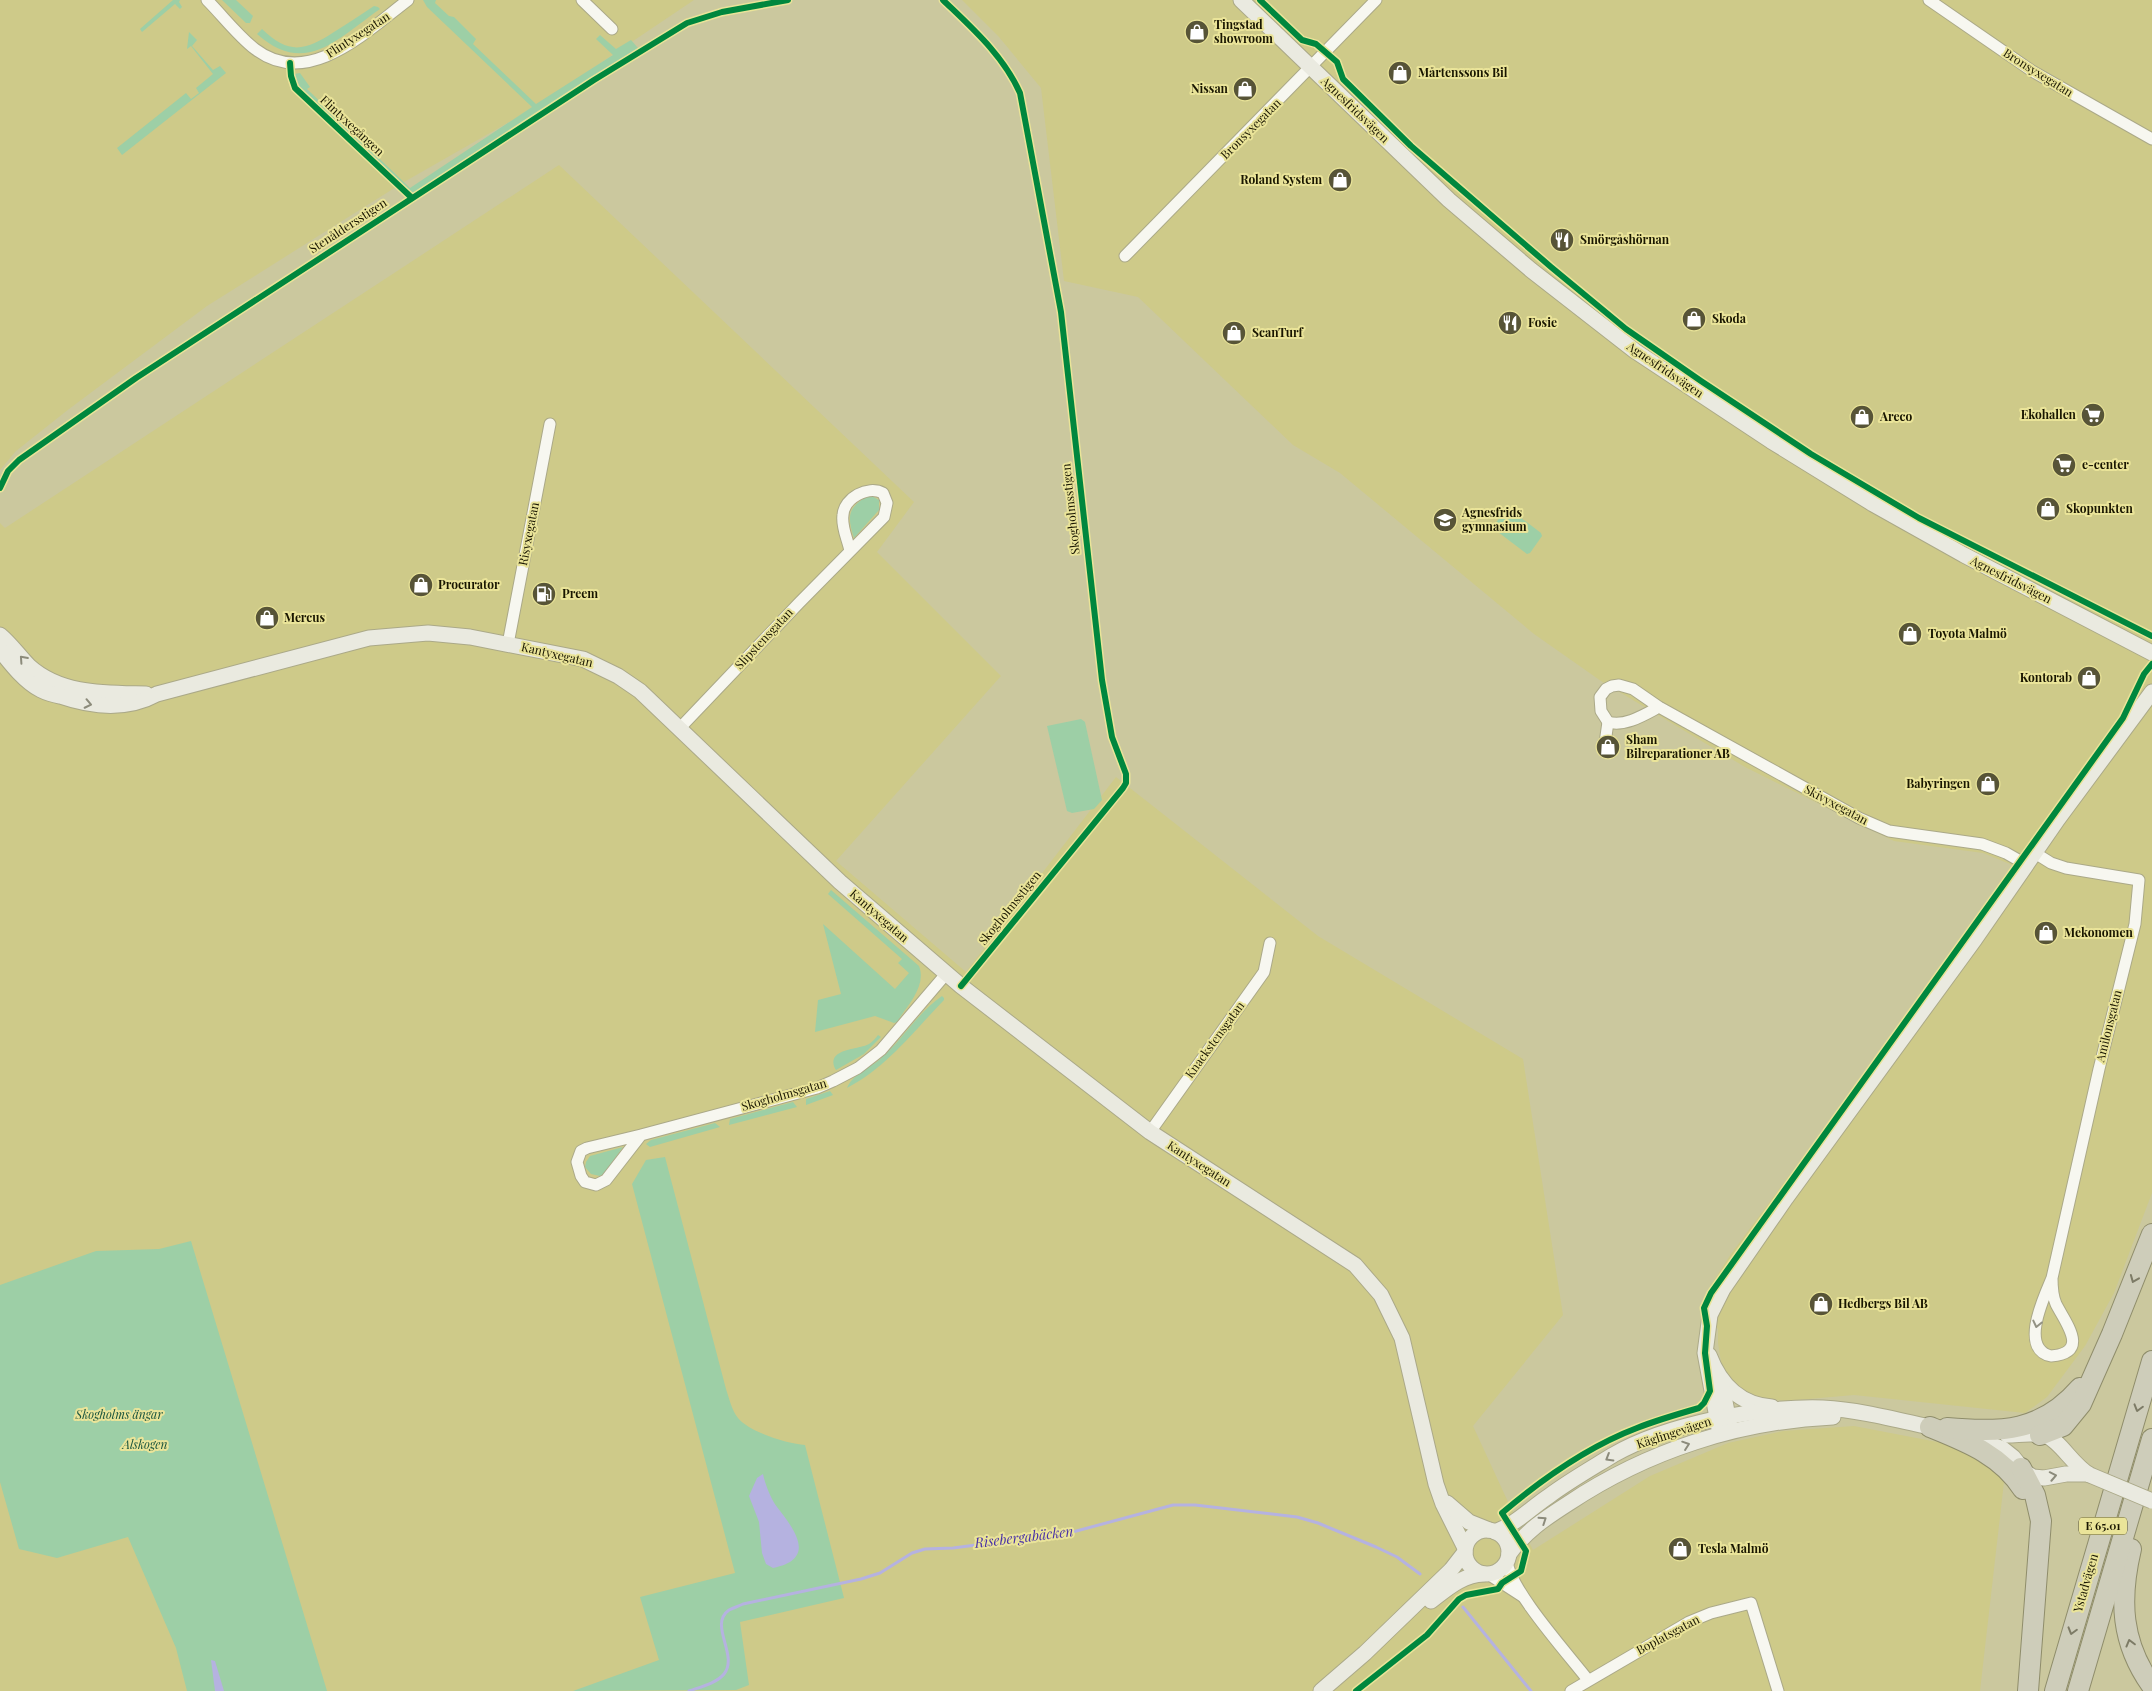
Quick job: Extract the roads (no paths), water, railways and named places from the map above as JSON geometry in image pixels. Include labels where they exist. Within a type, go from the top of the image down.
[{"type":"highway","points":[[2039,1435],[2060,1427],[2069,1420],[2080,1404],[2152,1234]]},
{"type":"highway","name":"Ystadvägen","points":[[2055,1691],[2152,1361]]},
{"type":"highway","points":[[1930,1427],[2004,1430],[2028,1425],[2046,1418],[2065,1404],[2094,1372]]},
{"type":"highway","points":[[1930,1427],[1964,1440],[1990,1454],[2013,1475],[2029,1499],[2034,1515],[2037,1561]]},
{"type":"highway","name":"Ystadvägen","points":[[2078,1691],[2152,1439]]},
{"type":"highway","points":[[2152,1464],[2130,1554],[2125,1588],[2125,1615],[2133,1654],[2152,1686]]},
{"type":"highway","points":[[2021,1467],[2035,1496],[2041,1521],[2028,1691]]},
{"type":"street","name":"Flintyxegatan","points":[[207,0],[255,49],[269,57],[297,64],[310,62],[335,52],[408,0]]},
{"type":"street","points":[[582,0],[612,28]]},
{"type":"street","name":"Agnesfridsvägen","points":[[1241,0],[1449,200],[1531,270],[1635,351],[1771,441],[1873,504],[1964,555],[2152,653]]},
{"type":"street","name":"Bronsyxegatan","points":[[1125,256],[1376,0]]},
{"type":"street","name":"Bronsyxegatan","points":[[1929,0],[2032,71],[2152,139]]},
{"type":"street","name":"Risyxegatan","points":[[508,644],[550,424]]},
{"type":"street","name":"Slipstensgatan","points":[[679,729],[884,517],[887,503],[883,492],[872,490],[860,493],[844,508],[843,522],[850,551]]},
{"type":"street","name":"Kantyxegatan","points":[[45,685],[92,706],[126,705],[142,702],[157,694],[369,638],[428,633],[457,635],[566,655],[599,666],[640,691],[840,882],[946,974],[1150,1132],[1338,1253],[1355,1266],[1377,1289],[1392,1315],[1402,1338],[1436,1484],[1443,1504],[1462,1538],[1465,1550]]},
{"type":"street","points":[[0,635],[45,685]]},
{"type":"street","points":[[0,650],[22,676],[45,685]]},
{"type":"street","name":"Skivyxegatan","points":[[1605,742],[1608,722],[1601,711],[1600,697],[1606,689],[1612,686],[1626,686],[1659,708],[1860,818],[1889,830],[1982,844],[2006,853],[2031,859]]},
{"type":"street","points":[[1724,1426],[1706,1370],[1705,1339],[1710,1315],[1723,1288],[2152,692]]},
{"type":"street","points":[[1608,722],[1614,724],[1625,722],[1659,708]]},
{"type":"street","name":"Amilonsgatan","points":[[2031,859],[2066,868],[2138,880],[2135,924],[2099,1069],[2052,1278],[2042,1302],[2034,1334],[2035,1343],[2039,1351],[2051,1356],[2066,1352],[2072,1345],[2073,1340],[2071,1329],[2054,1297],[2052,1278]]},
{"type":"street","name":"Knackstensgatan","points":[[1150,1132],[1264,972],[1270,944]]},
{"type":"street","name":"Skogholmsgatan","points":[[641,1135],[606,1180],[596,1185],[590,1184],[580,1176],[577,1162],[581,1151],[587,1148],[817,1088],[833,1082],[858,1068],[881,1050],[946,974]]},
{"type":"street","points":[[1705,1339],[1713,1365],[1736,1396],[1765,1407],[1791,1409]]},
{"type":"street","points":[[1720,1376],[1724,1426]]},
{"type":"street","name":"Käglingevägen","points":[[1508,1558],[1532,1528],[1597,1484],[1645,1460],[1724,1426],[1791,1409],[1823,1408],[1877,1416],[1967,1435],[2003,1449],[2029,1475],[2038,1478],[2089,1474]]},
{"type":"street","name":"Käglingevägen","points":[[1492,1531],[1510,1526],[1548,1496],[1616,1454],[1670,1432],[1825,1418],[1877,1416]]},
{"type":"street","name":"Käglingevägen","points":[[1967,1435],[2039,1435],[2052,1439],[2072,1462],[2089,1474],[2152,1501]]},
{"type":"street","points":[[2021,1467],[2019,1456],[2021,1447],[2029,1438],[2039,1435]]},
{"type":"street","name":"Kantyxegatan","points":[[1436,1484],[1447,1503],[1458,1515],[1469,1522],[1492,1531]]},
{"type":"street","points":[[1365,1653],[1451,1570],[1465,1550],[1471,1536],[1477,1533],[1492,1531],[1507,1543],[1508,1568],[1524,1598],[1588,1680]]},
{"type":"street","points":[[1465,1550],[1467,1560],[1472,1568],[1486,1574],[1524,1598]]},
{"type":"street","points":[[1321,1691],[1365,1653],[1458,1580],[1474,1574],[1486,1574],[1499,1570],[1508,1558]]},
{"type":"street","name":"Boplatsgatan","points":[[1571,1691],[1689,1622],[1711,1613],[1751,1603],[1778,1691]]},
{"type":"water","points":[[763,1474],[773,1500],[795,1534],[799,1551],[795,1558],[787,1564],[773,1568],[766,1564],[762,1553],[759,1522],[749,1496],[757,1478]]},
{"type":"water","points":[[211,1660],[215,1661],[224,1691],[215,1691]]},
{"type":"waterway","name":"Risebergabäcken","points":[[689,1691],[713,1682],[724,1674],[728,1666],[728,1658],[721,1624],[723,1616],[729,1610],[743,1604],[861,1579],[880,1573],[912,1553],[925,1549],[953,1548],[1069,1533],[1173,1505],[1195,1505],[1297,1517],[1318,1523],[1376,1547],[1397,1557],[1420,1574]]},
{"type":"waterway","name":"Risebergabäcken","points":[[1463,1607],[1531,1691]]},
{"type":"place","name":"Tingstad showroom","points":[[1197,32]]},
{"type":"place","name":"Mårtenssons Bil","points":[[1400,73]]},
{"type":"place","name":"Nissan","points":[[1245,89]]},
{"type":"place","name":"Roland System","points":[[1340,180]]},
{"type":"place","name":"Smörgåshörnan","points":[[1562,240]]},
{"type":"place","name":"Skoda","points":[[1694,319]]},
{"type":"place","name":"Fosie","points":[[1510,323]]},
{"type":"place","name":"ScanTurf","points":[[1234,333]]},
{"type":"place","name":"Ekohallen","points":[[2093,415]]},
{"type":"place","name":"Areco","points":[[1862,417]]},
{"type":"place","name":"e-center","points":[[2064,465]]},
{"type":"place","name":"Skopunkten","points":[[2048,509]]},
{"type":"place","name":"Agnesfrids gymnasium","points":[[1445,520]]},
{"type":"place","name":"Procurator","points":[[421,585]]},
{"type":"place","name":"Preem","points":[[544,594]]},
{"type":"place","name":"Mercus","points":[[267,618]]},
{"type":"place","name":"Toyota Malmö","points":[[1910,634]]},
{"type":"place","name":"Kontorab","points":[[2089,678]]},
{"type":"place","name":"Sham Bilreparationer AB","points":[[1608,747]]},
{"type":"place","name":"Babyringen","points":[[1988,784]]},
{"type":"place","name":"Mekonomen","points":[[2046,933]]},
{"type":"place","name":"Hedbergs Bil AB","points":[[1821,1304]]},
{"type":"place","name":"Tesla Malmö","points":[[1680,1549]]},
{"type":"park label","name":"Skogholms ängar","points":[[119,1415]]},
{"type":"park label","name":"Alskogen","points":[[145,1445]]}]
